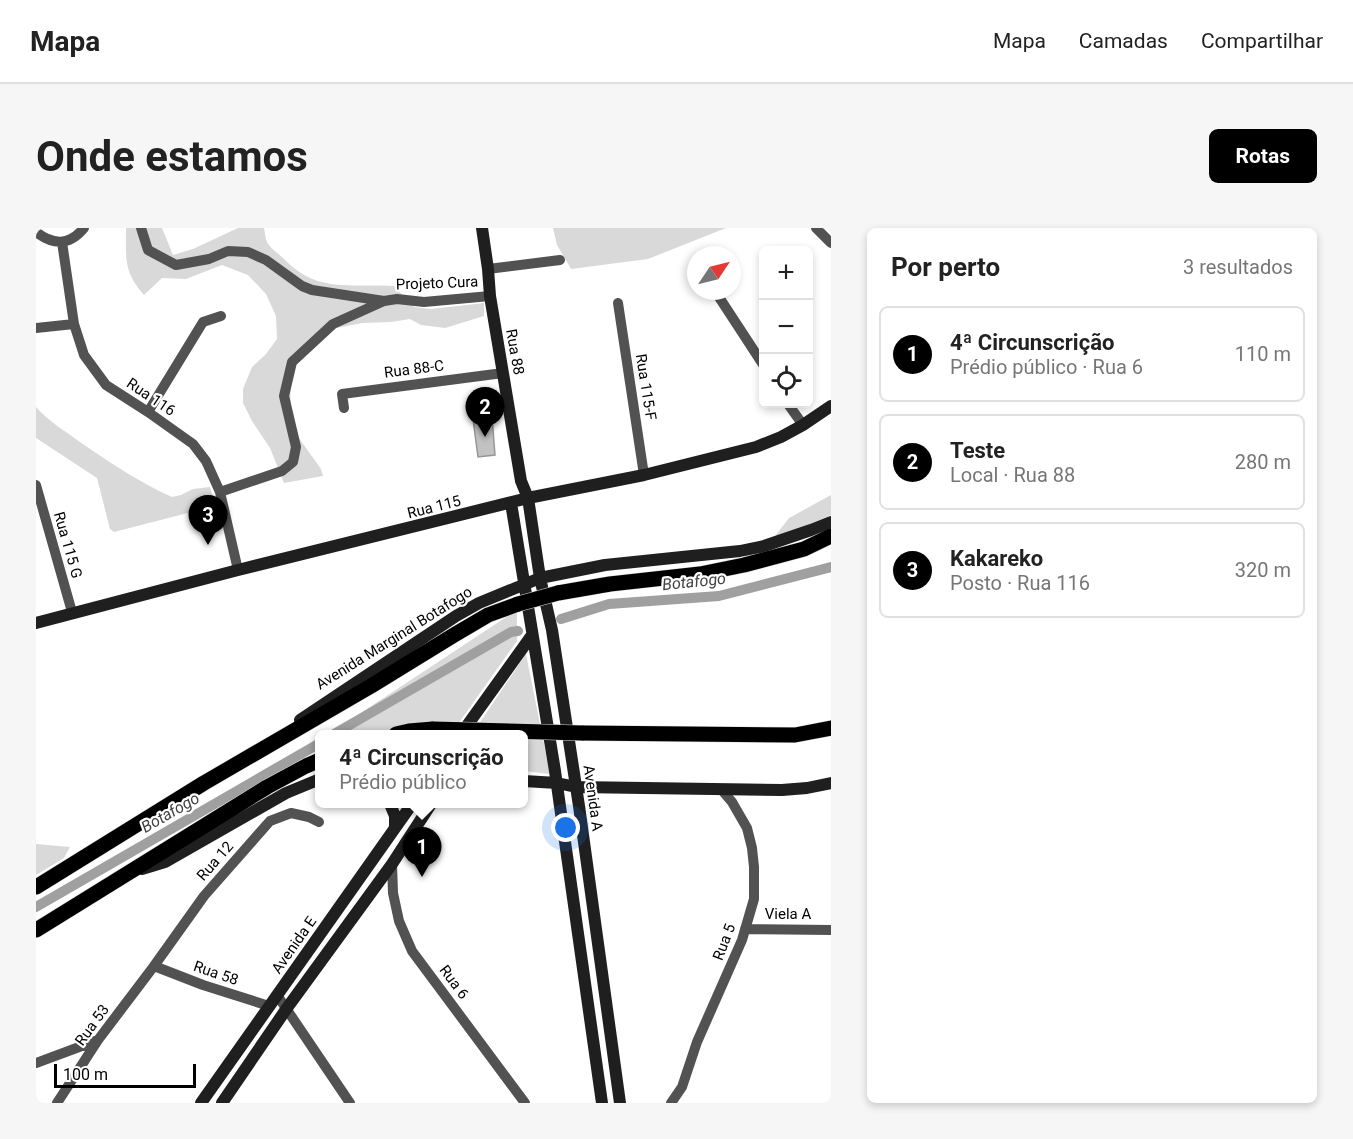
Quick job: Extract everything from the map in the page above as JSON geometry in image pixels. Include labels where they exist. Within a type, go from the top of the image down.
[{"type":"main road","name":"Rua 88","points":[[482,228],[490,296],[521,481],[528,498]]},
{"type":"main road","name":"Rua 115","points":[[36,622],[528,498],[645,475],[756,447],[803,425],[831,406]]},
{"type":"main road","points":[[521,481],[511,503],[557,783],[602,1103]]},
{"type":"main road","name":"Avenida A","points":[[528,498],[576,787],[621,1103]]},
{"type":"main road","name":"Avenida Marginal Botafogo","points":[[204,783],[456,616],[480,603],[540,578],[605,565],[740,551],[764,546],[831,522]]},
{"type":"main road","name":"Avenida Marginal Botafogo","points":[[36,887],[204,783],[488,615],[558,593],[610,584],[700,574],[744,565],[804,549],[831,536]]},
{"type":"main road","points":[[465,730],[532,635]]},
{"type":"main road","points":[[528,732],[795,735],[831,728]]},
{"type":"main road","points":[[422,730],[470,730]]},
{"type":"main road","points":[[36,930],[267,787],[315,762]]},
{"type":"main road","points":[[528,781],[576,787],[782,790],[831,783]]},
{"type":"main road","points":[[129,873],[165,862],[286,793],[315,782]]},
{"type":"main road","points":[[392,808],[395,816],[395,826]]},
{"type":"main road","name":"Avenida E","points":[[201,1103],[409,808]]},
{"type":"main road","name":"Avenida E","points":[[222,1103],[287,1008],[392,864],[428,808]]},
{"type":"street","points":[[36,232],[47,240],[62,242],[77,237],[84,228]]},
{"type":"street","name":"Projeto Cura","points":[[141,228],[148,250],[176,265],[209,259],[228,251],[249,252],[266,260],[302,286],[312,290],[384,301]]},
{"type":"street","points":[[816,228],[831,243]]},
{"type":"street","name":"Rua 116","points":[[62,242],[74,324],[84,356],[106,385],[148,411],[193,444],[206,461],[219,492],[238,570]]},
{"type":"street","points":[[488,269],[560,260]]},
{"type":"street","name":"Projeto Cura","points":[[219,492],[282,471],[292,462],[296,447],[284,396],[292,362],[333,324],[384,301],[397,299],[424,302],[490,296]]},
{"type":"street","points":[[721,300],[759,358]]},
{"type":"street","name":"Rua 115-F","points":[[618,303],[645,475]]},
{"type":"street","points":[[148,411],[203,322],[220,316]]},
{"type":"street","points":[[36,328],[74,324]]},
{"type":"street","name":"Rua 88-C","points":[[344,408],[342,394],[503,373]]},
{"type":"street","points":[[791,408],[803,425]]},
{"type":"street","name":"Rua 115 G","points":[[36,485],[72,612]]},
{"type":"street","name":"Rua 5","points":[[671,1103],[682,1087],[697,1042],[742,940],[754,899],[754,867],[747,828],[722,789]]},
{"type":"street","name":"Rua 12","points":[[154,966],[204,896],[270,821],[291,813],[319,822]]},
{"type":"street","name":"Rua 6","points":[[392,864],[393,892],[399,921],[412,951],[525,1103]]},
{"type":"street","name":"Viela A","points":[[745,929],[831,930]]},
{"type":"street","name":"Rua 58","points":[[154,966],[203,985],[269,1006]]},
{"type":"street","name":"Rua 53","points":[[57,1103],[98,1040],[154,966]]},
{"type":"street","points":[[277,995],[350,1103]]},
{"type":"street","points":[[36,1063],[98,1040]]},
{"type":"shaded area","points":[[126,228],[162,228],[173,255],[193,249],[238,228],[264,228],[266,240],[270,246],[309,278],[335,284],[394,286],[414,307],[431,309],[484,303],[484,316],[445,328],[421,325],[410,319],[362,323],[337,328],[315,341],[290,371],[291,415],[296,434],[321,469],[323,476],[284,483],[270,448],[243,403],[243,389],[252,367],[277,339],[276,316],[266,294],[248,275],[222,265],[186,279],[162,278],[144,295],[132,279],[127,264]]},
{"type":"shaded area","points":[[553,228],[726,228],[648,259],[571,269],[557,245]]},
{"type":"shaded area","points":[[36,407],[57,426],[102,457],[172,497],[193,489],[210,487],[215,506],[114,532],[110,529],[97,478],[36,438]]},
{"type":"shaded area","points":[[831,495],[831,515],[775,536],[789,518]]},
{"type":"shaded area","points":[[517,610],[517,641],[454,730],[335,730]]},
{"type":"shaded area","points":[[526,654],[550,774],[528,771],[528,730],[475,730]]},
{"type":"shaded area","points":[[36,844],[70,847],[64,858],[36,875]]},
{"type":"building","points":[[492,417],[495,455],[478,457],[473,419]]},
{"type":"waterway","name":"Botafogo","points":[[561,619],[609,604],[719,596],[831,567]]},
{"type":"waterway","name":"Botafogo","points":[[341,730],[511,632],[518,631]]},
{"type":"waterway","name":"Botafogo","points":[[36,907],[315,746]]},
{"type":"place","name":"Teste","points":[[485,437]]},
{"type":"place","name":"Kakareko","points":[[208,545]]},
{"type":"place","name":"4ª Circunscrição","points":[[422,877]]}]
